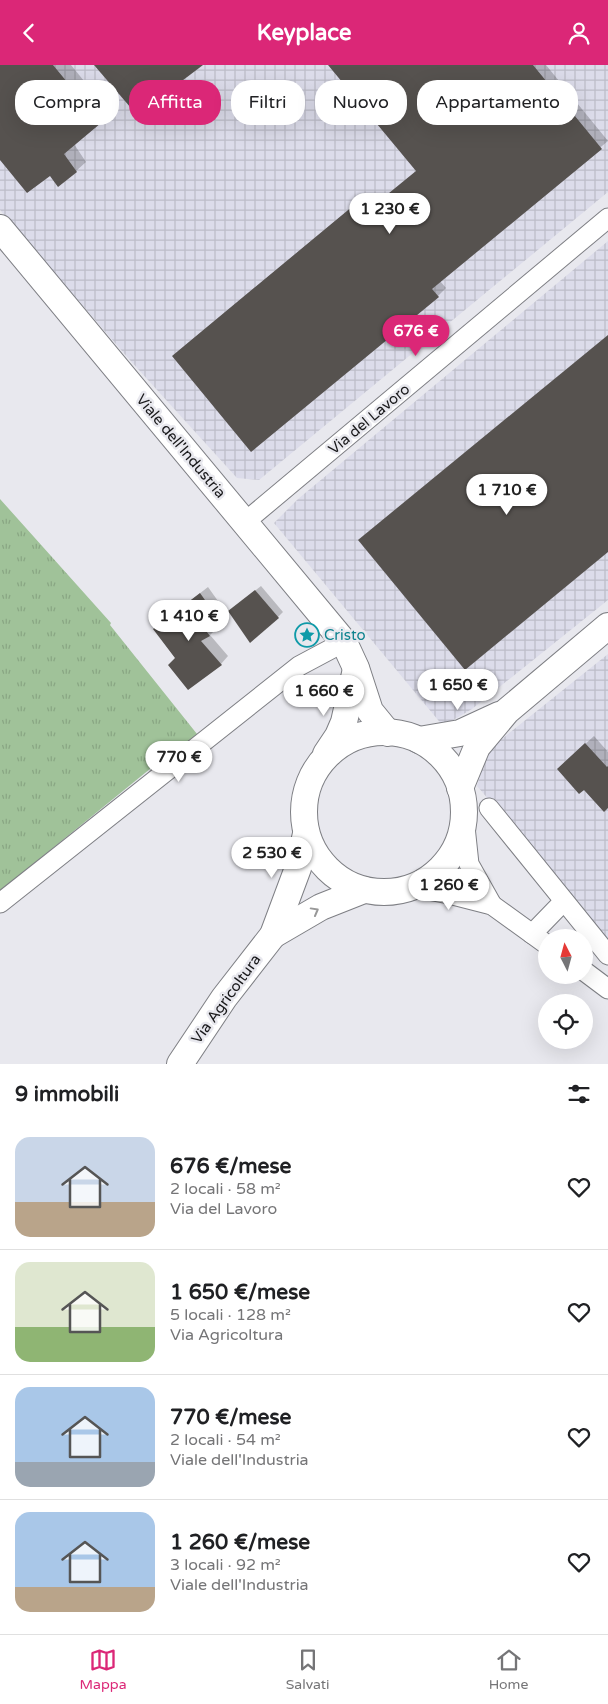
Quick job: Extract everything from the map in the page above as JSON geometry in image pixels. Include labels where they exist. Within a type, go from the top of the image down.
[{"type":"main road","name":"Viale dell'Industria","points":[[0,228],[344,642],[356,668],[370,711],[388,733]]},
{"type":"main road","points":[[460,788],[477,747],[507,711],[608,625]]},
{"type":"main road","points":[[313,775],[326,757],[344,743],[365,735],[388,733],[418,740],[436,752],[446,763],[460,788],[464,817],[459,840],[448,860],[432,876],[412,887],[388,892],[364,890],[344,882],[327,870],[314,853],[306,834],[305,794],[313,775],[338,736],[344,722],[356,668]]},
{"type":"main road","points":[[418,740],[460,733],[507,711]]},
{"type":"main road","name":"Via Agricoltura","points":[[180,1064],[224,997],[273,935],[298,868],[306,834]]},
{"type":"main road","name":"Via Agricoltura","points":[[273,935],[320,907],[364,890]]},
{"type":"street","name":"Via del Lavoro","points":[[245,522],[608,218]]},
{"type":"street","points":[[0,903],[299,667],[344,642]]},
{"type":"street","points":[[489,808],[608,955]]},
{"type":"street","points":[[464,817],[469,864],[492,905]]},
{"type":"street","points":[[412,887],[492,905],[538,938]]},
{"type":"street","points":[[546,929],[564,901]]},
{"type":"street","points":[[593,978],[608,989]]},
{"type":"shaded area","points":[[0,65],[608,65],[608,192],[259,480],[237,478],[128,358],[0,210]]},
{"type":"shaded area","points":[[608,241],[608,600],[472,709],[443,726],[274,523],[298,499]]},
{"type":"shaded area","points":[[608,654],[608,939],[477,786],[483,754]]},
{"type":"green space","points":[[0,499],[111,623],[110,625],[201,739],[161,760],[0,891]]},
{"type":"building","points":[[0,65],[53,65],[65,80],[15,80],[15,125],[99,125],[64,154],[77,172],[58,187],[50,176],[27,193],[0,160]]},
{"type":"building","points":[[94,65],[203,65],[183,80],[129,80],[129,106],[119,94],[119,80],[107,80]]},
{"type":"building","points":[[328,65],[533,65],[545,80],[417,80],[417,125],[578,125],[578,120],[602,149],[432,289],[439,297],[251,452],[172,356],[359,201],[367,211],[416,171],[378,125],[407,125],[407,80],[340,80]]},
{"type":"building","points":[[608,335],[608,552],[465,670],[358,540]]},
{"type":"building","points":[[255,590],[279,618],[250,643],[228,611]]},
{"type":"building","points":[[200,593],[217,617],[203,627],[210,636],[201,641],[222,665],[188,690],[168,665],[175,658],[153,629]]},
{"type":"building","points":[[585,743],[608,766],[608,808],[604,812],[584,790],[579,794],[557,769]]},
{"type":"place","name":"Cristo","points":[[307,635]]}]
